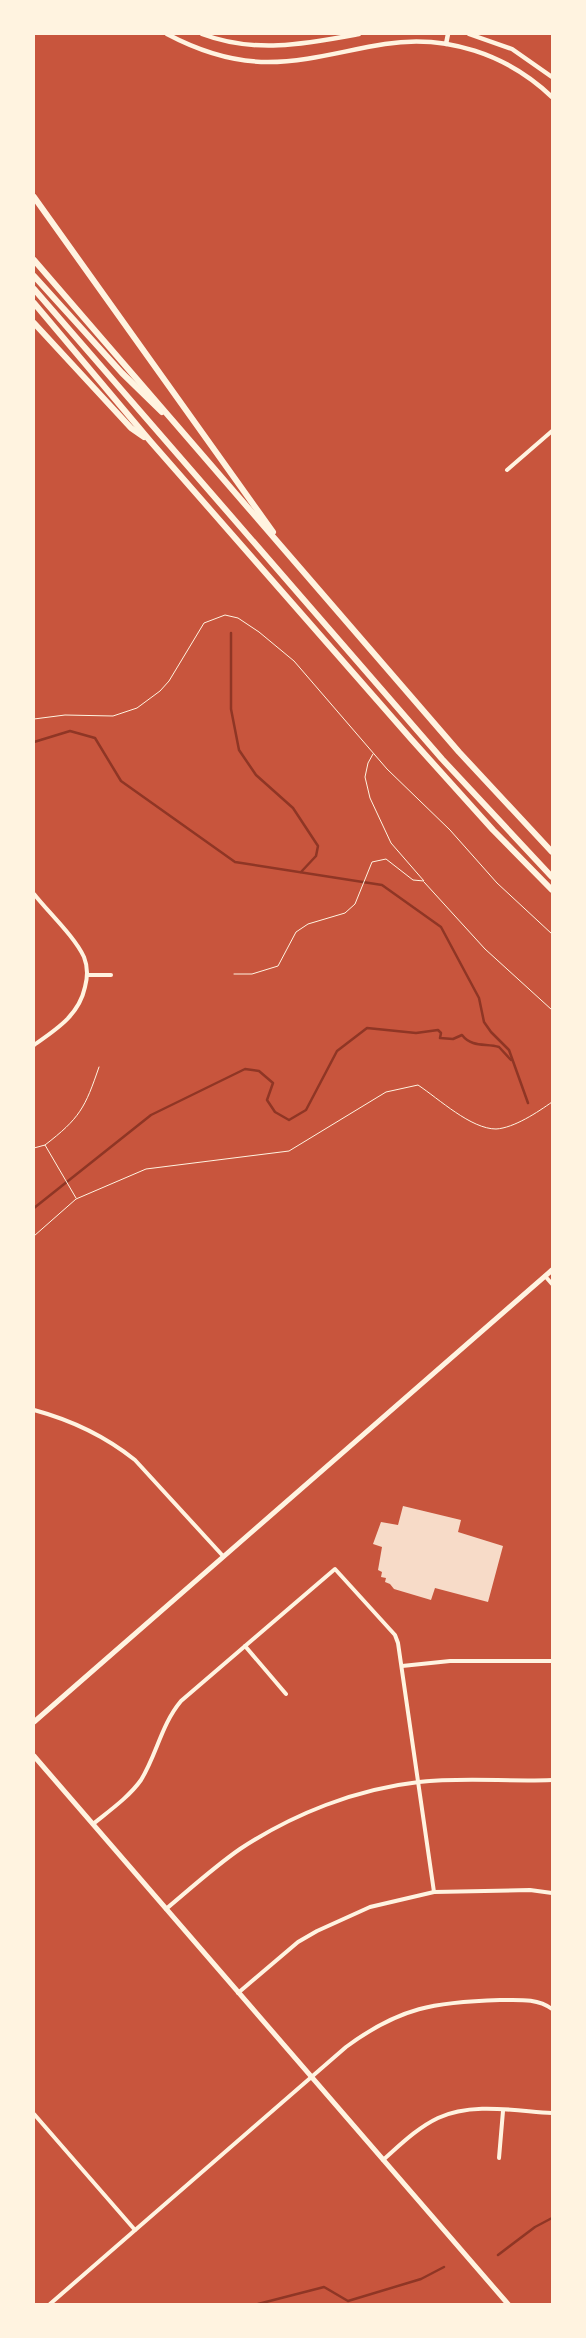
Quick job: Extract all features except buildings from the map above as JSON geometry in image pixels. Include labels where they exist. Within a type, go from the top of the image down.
[{"type":"highway","points":[[34,197],[298,565]]},
{"type":"highway","points":[[34,260],[459,752],[552,852]]},
{"type":"highway","points":[[34,276],[134,386],[180,427]]},
{"type":"highway","points":[[34,289],[442,759],[552,877]]},
{"type":"highway","points":[[34,303],[152,442],[445,777],[552,890]]},
{"type":"highway","points":[[34,323],[131,428],[152,442]]},
{"type":"main road","points":[[34,1722],[552,1270]]},
{"type":"main road","points":[[34,1756],[508,2304]]},
{"type":"street","points":[[167,34],[208,52],[248,61],[269,62],[310,58],[386,44],[415,42],[446,44],[471,49],[505,62],[532,79],[552,97]]},
{"type":"street","points":[[202,34],[241,44],[275,46],[359,34]]},
{"type":"street","points":[[446,44],[448,34]]},
{"type":"street","points":[[469,34],[512,49],[552,77]]},
{"type":"street","points":[[507,470],[552,431]]},
{"type":"street","points":[[34,894],[81,952],[86,963],[88,975],[81,1001],[75,1011],[65,1022],[34,1045]]},
{"type":"street","points":[[88,975],[111,975]]},
{"type":"street","points":[[545,1276],[552,1284]]},
{"type":"street","points":[[34,1410],[83,1427],[110,1442],[135,1460],[223,1556]]},
{"type":"street","points":[[93,1824],[129,1793],[141,1779],[168,1718],[181,1701],[335,1569],[395,1634],[402,1666],[434,1892]]},
{"type":"street","points":[[245,1646],[286,1694]]},
{"type":"street","points":[[402,1666],[450,1660],[552,1661]]},
{"type":"street","points":[[166,1909],[218,1865],[275,1828],[336,1801],[358,1794],[418,1782],[456,1779],[552,1780]]},
{"type":"street","points":[[238,1993],[280,1956],[317,1931],[370,1907],[434,1892],[522,1890],[552,1893]]},
{"type":"street","points":[[50,2304],[311,2077],[371,2028],[416,2009],[449,2002],[523,2000],[541,2003],[552,2009]]},
{"type":"street","points":[[383,2160],[423,2126],[458,2112],[478,2109],[552,2113]]},
{"type":"street","points":[[499,2158],[503,2110]]},
{"type":"street","points":[[34,2114],[135,2230]]},
{"type":"path","points":[[34,719],[65,715],[113,716],[137,708],[160,691],[169,681],[204,623],[225,615],[249,624],[294,661],[373,754],[450,830],[497,883],[552,934]]},
{"type":"path","points":[[373,754],[368,763],[365,777],[370,798],[391,843],[485,949],[552,1010]]},
{"type":"path","points":[[234,974],[252,974],[278,966],[296,932],[308,924],[346,913],[355,904],[372,862],[386,858],[413,880],[424,881]]},
{"type":"path","points":[[34,1148],[45,1145],[70,1126],[87,1101],[99,1067]]},
{"type":"path","points":[[34,1236],[76,1199],[146,1169],[289,1151],[386,1092],[418,1085],[472,1123],[496,1129],[530,1117],[552,1102]]},
{"type":"path","points":[[45,1145],[64,1174],[76,1199]]},
{"type":"waterway","points":[[231,633],[231,709],[239,750],[256,775],[293,808],[318,846],[316,856],[301,872]]},
{"type":"waterway","points":[[34,742],[70,731],[95,738],[121,781],[235,862],[382,885],[441,927],[479,998],[484,1022],[509,1050],[528,1103]]},
{"type":"waterway","points":[[34,1208],[151,1115],[245,1069],[259,1071],[273,1083],[267,1100],[275,1112],[289,1120],[306,1110],[337,1051],[367,1028],[416,1033],[438,1030],[441,1033],[440,1038],[453,1039],[462,1035],[470,1042],[499,1047],[511,1060]]},
{"type":"waterway","points":[[498,2255],[535,2227],[552,2218]]},
{"type":"waterway","points":[[258,2304],[324,2287],[348,2301],[421,2279],[444,2267]]}]
